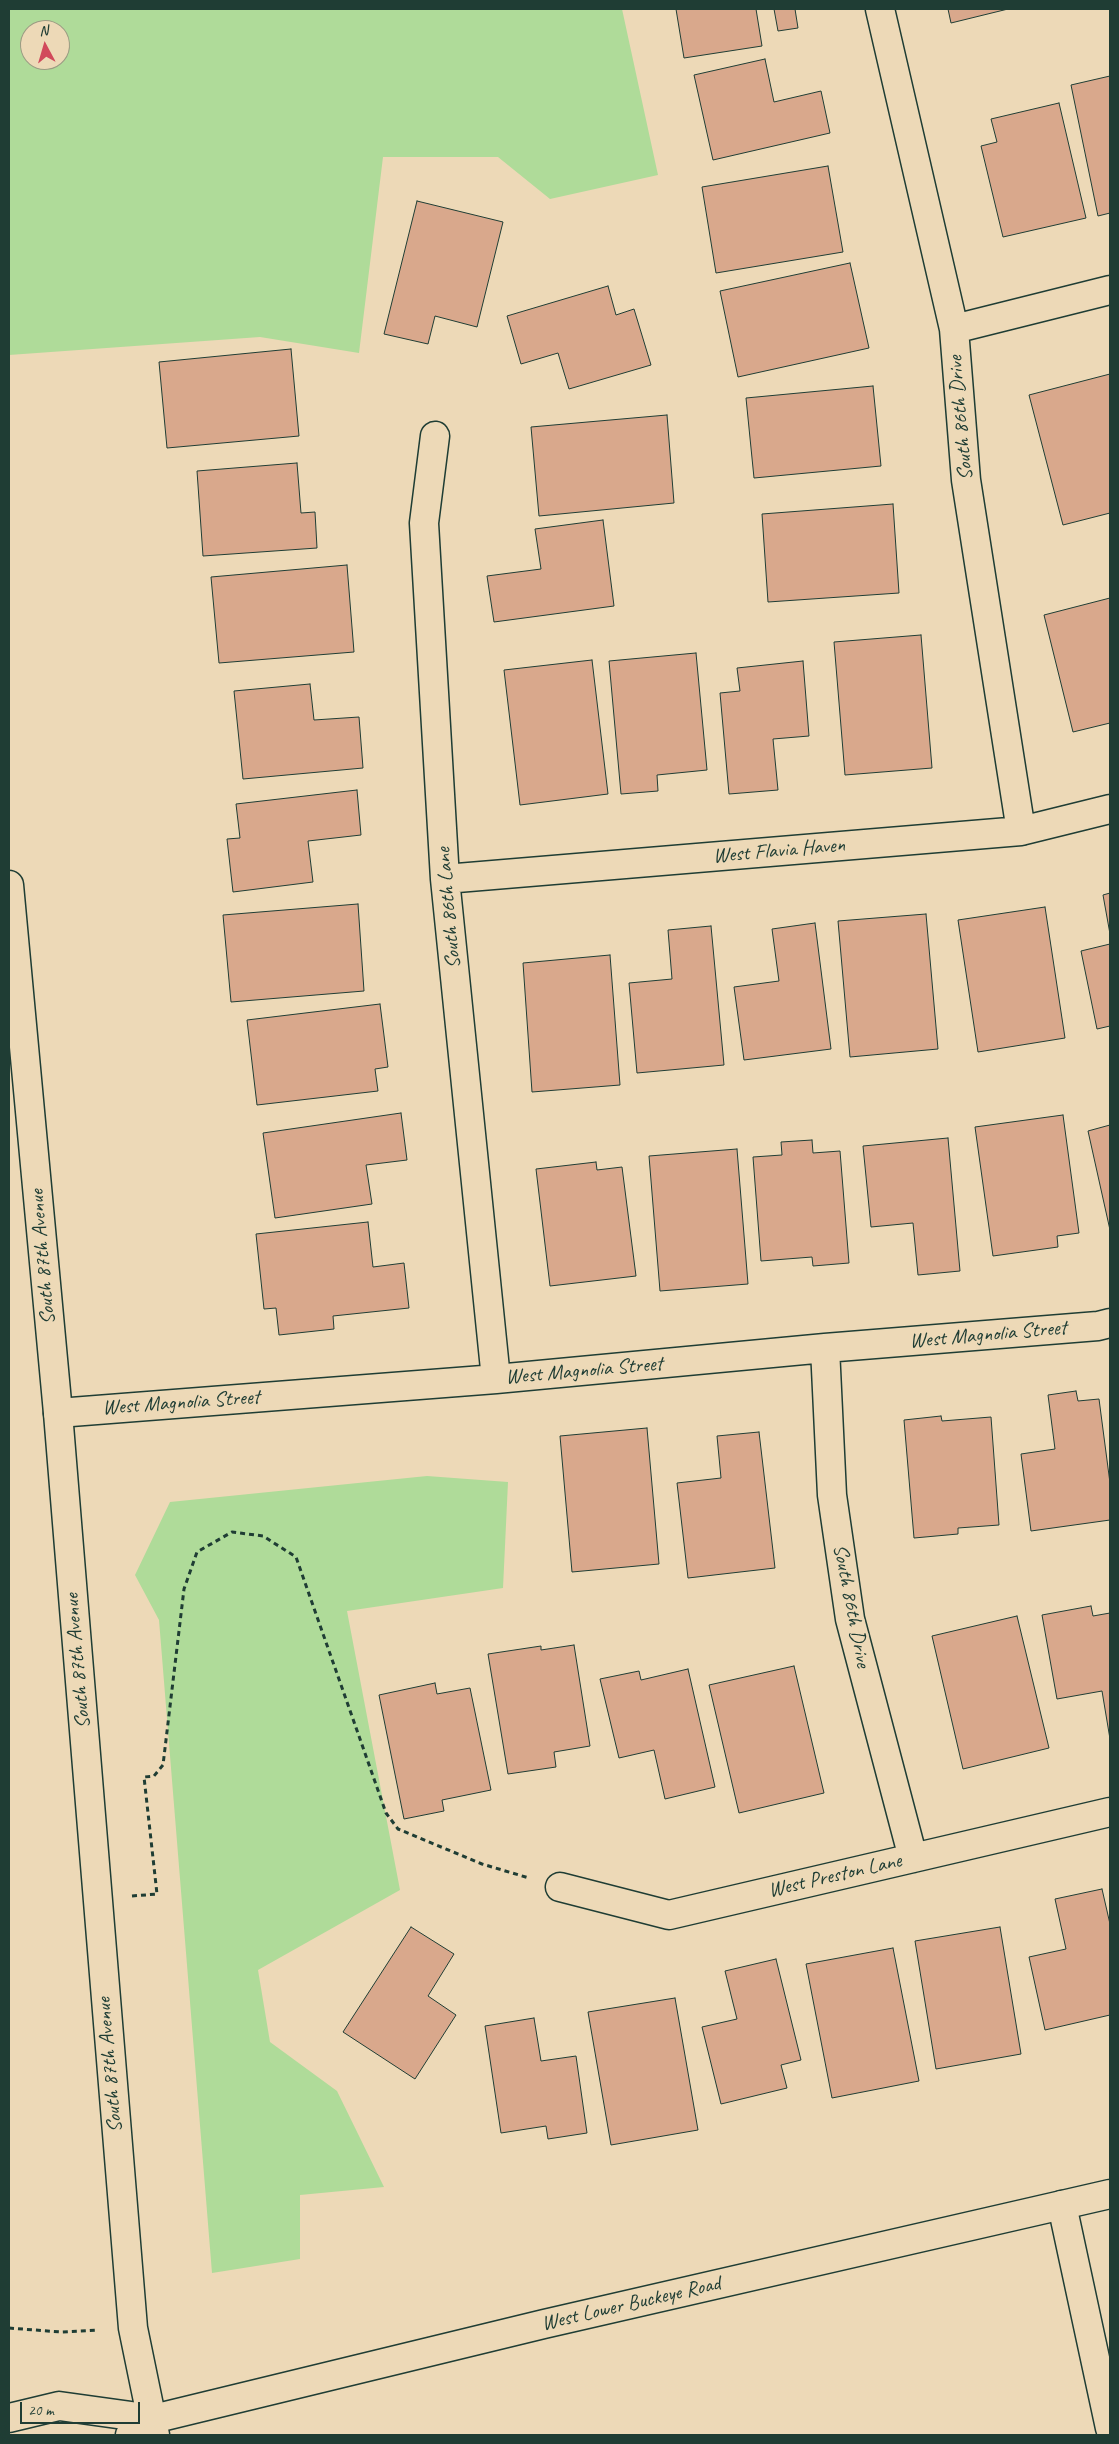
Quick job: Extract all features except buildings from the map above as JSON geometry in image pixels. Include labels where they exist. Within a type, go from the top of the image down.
[{"type":"street","name":"South 86th Drive","points":[[880,9],[954,329],[966,480],[1021,831]]},
{"type":"street","points":[[954,329],[1110,290]]},
{"type":"street","name":"South 86th Lane","points":[[435,436],[424,523],[445,879],[496,1379]]},
{"type":"street","name":"West Flavia Haven","points":[[445,879],[1021,831],[1110,809]]},
{"type":"street","name":"South 87th Avenue","points":[[9,885],[58,1413],[133,2328],[154,2427]]},
{"type":"street","name":"West Magnolia Street","points":[[58,1413],[496,1379],[825,1348],[1088,1327],[1110,1323]]},
{"type":"street","name":"South 86th Drive","points":[[825,1348],[832,1495],[850,1619],[913,1858]]},
{"type":"street","name":"West Preston Lane","points":[[560,1887],[669,1915],[1110,1812]]},
{"type":"street","name":"West Lower Buckeye Road","points":[[130,2435],[154,2427],[554,2322],[1110,2194]]},
{"type":"street","points":[[1062,2205],[1110,2428]]},
{"type":"street","name":"West Lower Buckeye Road","points":[[9,2418],[59,2406],[154,2427]]},
{"type":"path","points":[[97,1900],[157,1894],[144,1777],[154,1776],[162,1765],[184,1589],[197,1552],[232,1532],[263,1536],[296,1557],[386,1813],[398,1829],[482,1864],[560,1887]]},
{"type":"path","points":[[9,2328],[61,2332],[133,2328]]},
{"type":"green space","points":[[9,9],[622,9],[658,175],[550,199],[498,157],[383,157],[359,353],[260,337],[9,355]]},
{"type":"green space","points":[[427,1476],[508,1482],[503,1588],[347,1611],[400,1890],[258,1970],[270,2042],[337,2091],[384,2187],[300,2195],[300,2259],[212,2273],[159,1620],[135,1575],[170,1502]]}]
